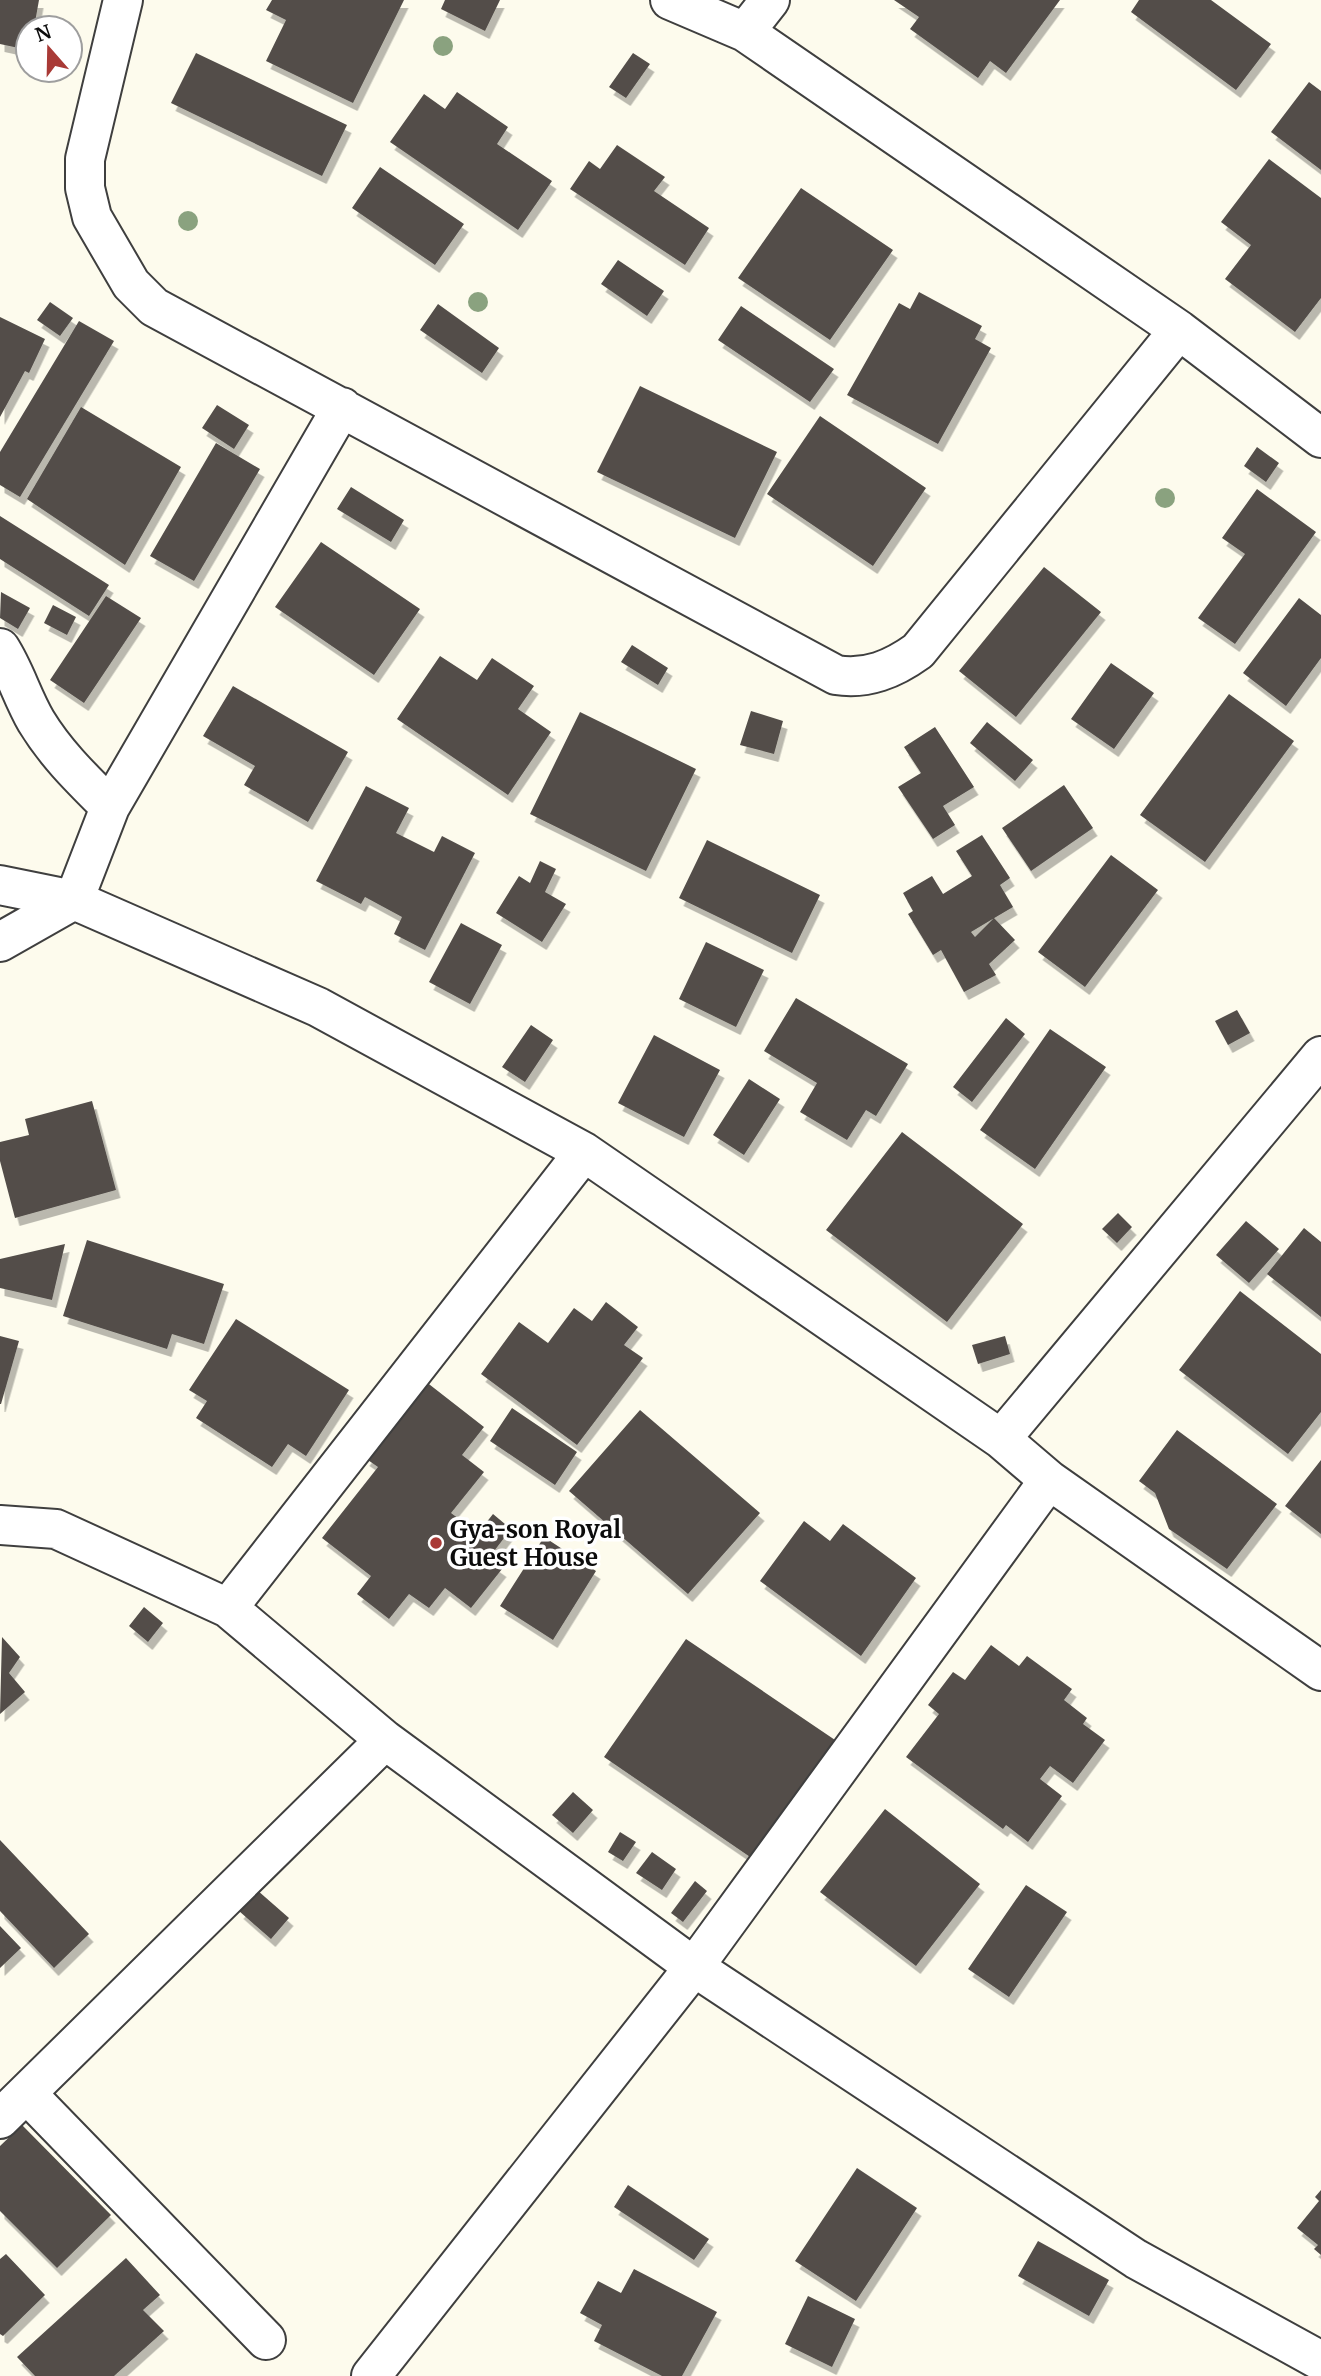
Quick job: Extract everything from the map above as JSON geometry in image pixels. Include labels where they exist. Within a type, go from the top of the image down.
[{"type":"street","points":[[123,0],[85,159],[85,188],[92,218],[131,284],[154,307],[836,676],[858,679],[899,665],[918,651],[1179,330]]},
{"type":"street","points":[[670,0],[745,32],[1179,330],[1321,438]]},
{"type":"street","points":[[745,32],[770,0]]},
{"type":"street","points":[[0,942],[74,900],[110,807],[342,407]]},
{"type":"street","points":[[0,648],[14,669],[35,719],[62,759],[110,807]]},
{"type":"street","points":[[0,885],[74,900],[318,1007],[584,1152],[1001,1439],[1049,1480],[1321,1671]]},
{"type":"street","points":[[1001,1439],[1321,1056]]},
{"type":"street","points":[[228,1608],[584,1152]]},
{"type":"street","points":[[371,2376],[694,1967],[1049,1480]]},
{"type":"street","points":[[0,1525],[56,1529],[228,1608],[384,1740],[694,1967],[1136,2259],[1321,2361]]},
{"type":"street","points":[[267,2340],[13,2106],[384,1740]]},
{"type":"building","points":[[0,0],[39,0],[36,14],[14,14],[14,47],[0,44]]},
{"type":"building","points":[[272,0],[404,0],[353,103],[266,61],[286,20],[266,10]]},
{"type":"building","points":[[445,0],[500,0],[485,31],[441,9]]},
{"type":"building","points":[[894,0],[1060,0],[1006,73],[990,61],[978,78],[910,29],[919,17]]},
{"type":"building","points":[[1139,0],[1211,0],[1271,44],[1236,90],[1131,12]]},
{"type":"building","points":[[196,53],[347,125],[322,176],[171,103]]},
{"type":"building","points":[[633,53],[650,64],[626,98],[609,87]]},
{"type":"building","points":[[1309,82],[1321,91],[1321,170],[1271,132]]},
{"type":"building","points":[[457,92],[508,127],[497,144],[552,181],[518,230],[390,142],[424,94],[445,109]]},
{"type":"building","points":[[617,145],[665,177],[654,191],[709,228],[685,265],[570,189],[589,161],[600,169]]},
{"type":"building","points":[[1269,159],[1321,198],[1321,298],[1295,332],[1225,279],[1251,245],[1221,222]]},
{"type":"building","points":[[380,167],[464,224],[435,265],[352,208]]},
{"type":"building","points":[[801,188],[893,250],[830,340],[738,278]]},
{"type":"building","points":[[618,260],[664,291],[647,316],[601,284]]},
{"type":"building","points":[[919,292],[982,326],[975,339],[991,348],[938,444],[847,395],[899,303],[910,309]]},
{"type":"building","points":[[50,302],[73,318],[60,336],[37,320]]},
{"type":"building","points":[[438,304],[499,348],[482,373],[420,330]]},
{"type":"building","points":[[741,306],[834,369],[810,402],[718,340]]},
{"type":"building","points":[[0,317],[45,339],[29,373],[25,371],[0,417]]},
{"type":"building","points":[[79,321],[114,341],[20,497],[0,485],[0,452]]},
{"type":"building","points":[[640,386],[777,452],[735,538],[597,472]]},
{"type":"building","points":[[217,405],[249,425],[234,449],[202,428]]},
{"type":"building","points":[[81,407],[181,467],[125,565],[27,499]]},
{"type":"building","points":[[820,416],[926,488],[873,566],[767,494]]},
{"type":"building","points":[[216,443],[260,469],[194,581],[150,556]]},
{"type":"building","points":[[1257,447],[1279,463],[1266,482],[1244,466]]},
{"type":"building","points":[[351,487],[404,520],[391,542],[337,509]]},
{"type":"building","points":[[1257,489],[1316,532],[1235,644],[1198,618],[1245,554],[1222,538]]},
{"type":"building","points":[[0,516],[109,585],[89,616],[0,559]]},
{"type":"building","points":[[321,542],[420,609],[374,675],[275,607]]},
{"type":"building","points":[[1044,567],[1101,612],[1016,717],[959,671]]},
{"type":"building","points":[[1,592],[30,608],[18,629],[0,618]]},
{"type":"building","points":[[106,596],[141,618],[84,703],[50,680]]},
{"type":"building","points":[[1299,598],[1321,615],[1321,658],[1286,706],[1243,673]]},
{"type":"building","points":[[53,605],[76,617],[67,635],[44,623]]},
{"type":"building","points":[[632,645],[668,668],[658,685],[621,662]]},
{"type":"building","points":[[440,656],[477,680],[492,658],[534,686],[518,709],[551,732],[508,795],[397,719]]},
{"type":"building","points":[[1111,663],[1154,693],[1114,749],[1071,719]]},
{"type":"building","points":[[233,686],[348,752],[308,822],[244,785],[255,766],[203,736]]},
{"type":"building","points":[[1229,694],[1294,741],[1205,862],[1140,815]]},
{"type":"building","points":[[751,711],[783,721],[774,754],[740,745]]},
{"type":"building","points":[[580,712],[696,769],[646,871],[530,814]]},
{"type":"building","points":[[987,722],[1033,760],[1015,781],[970,743]]},
{"type":"building","points":[[935,727],[974,787],[943,806],[955,825],[933,839],[898,787],[921,773],[904,747]]},
{"type":"building","points":[[1064,785],[1093,828],[1031,871],[1002,828]]},
{"type":"building","points":[[366,786],[409,808],[396,833],[434,852],[442,836],[475,853],[425,950],[394,934],[402,917],[365,897],[361,904],[316,881]]},
{"type":"building","points":[[982,835],[1010,878],[1000,885],[1013,907],[994,918],[1015,940],[989,964],[996,975],[964,992],[941,950],[933,955],[908,914],[913,911],[903,893],[932,876],[943,894],[972,876],[956,851]],"holes":[[[993,918],[975,937],[971,932]]]},
{"type":"building","points":[[707,840],[820,895],[792,953],[679,898]]},
{"type":"building","points":[[1111,855],[1158,890],[1085,987],[1038,952]]},
{"type":"building","points":[[540,861],[556,869],[545,892],[566,904],[542,942],[496,913],[519,876],[530,883]]},
{"type":"building","points":[[461,923],[502,945],[470,1004],[429,982]]},
{"type":"building","points":[[706,942],[764,970],[736,1027],[679,999]]},
{"type":"building","points":[[796,998],[908,1064],[876,1116],[866,1110],[847,1140],[800,1112],[817,1083],[764,1051]]},
{"type":"building","points":[[1237,1010],[1250,1033],[1228,1045],[1215,1021]]},
{"type":"building","points":[[1006,1018],[1025,1034],[972,1102],[953,1087]]},
{"type":"building","points":[[531,1025],[553,1040],[525,1082],[502,1067]]},
{"type":"building","points":[[1050,1029],[1106,1067],[1035,1169],[980,1130]]},
{"type":"building","points":[[654,1035],[720,1070],[684,1137],[618,1103]]},
{"type":"building","points":[[749,1079],[780,1099],[744,1155],[713,1135]]},
{"type":"building","points":[[92,1101],[116,1190],[15,1218],[0,1161],[0,1142],[29,1135],[25,1119]]},
{"type":"building","points":[[902,1132],[1023,1224],[947,1322],[826,1230]]},
{"type":"building","points":[[1118,1213],[1132,1227],[1117,1243],[1102,1229]]},
{"type":"building","points":[[1246,1221],[1279,1249],[1249,1283],[1216,1255]]},
{"type":"building","points":[[1304,1228],[1321,1242],[1321,1317],[1267,1274]]},
{"type":"building","points":[[87,1240],[224,1284],[204,1344],[172,1334],[167,1349],[63,1316]]},
{"type":"building","points":[[65,1244],[52,1300],[0,1288],[0,1259]]},
{"type":"building","points":[[1240,1291],[1321,1354],[1321,1412],[1288,1454],[1179,1370]]},
{"type":"building","points":[[606,1302],[638,1327],[624,1345],[643,1358],[577,1445],[481,1374],[519,1322],[548,1343],[574,1308],[592,1321]]},
{"type":"building","points":[[236,1319],[349,1390],[306,1456],[288,1444],[272,1467],[196,1418],[207,1401],[189,1390]]},
{"type":"building","points":[[0,1336],[19,1341],[1,1404],[0,1404]]},
{"type":"building","points":[[1005,1336],[1010,1354],[978,1364],[972,1345]]},
{"type":"building","points":[[425,1381],[484,1427],[462,1455],[484,1472],[451,1513],[478,1533],[493,1514],[511,1529],[488,1559],[502,1569],[471,1608],[445,1588],[429,1608],[409,1594],[389,1619],[357,1594],[371,1576],[322,1538],[378,1467],[365,1458]]},
{"type":"building","points":[[512,1408],[577,1452],[555,1485],[490,1441]]},
{"type":"building","points":[[640,1410],[760,1513],[688,1594],[569,1491]]},
{"type":"building","points":[[1177,1430],[1277,1504],[1227,1569],[1169,1529],[1155,1493],[1139,1481]]},
{"type":"building","points":[[1321,1460],[1321,1534],[1285,1506]]},
{"type":"building","points":[[804,1521],[830,1541],[843,1524],[916,1578],[861,1656],[760,1581]]},
{"type":"building","points":[[544,1537],[596,1571],[553,1640],[500,1606]]},
{"type":"building","points":[[144,1607],[163,1623],[148,1642],[129,1626]]},
{"type":"building","points":[[2,1637],[20,1657],[9,1673],[25,1692],[0,1714]]},
{"type":"building","points":[[686,1639],[838,1742],[756,1861],[604,1757]]},
{"type":"building","points":[[991,1645],[1019,1666],[1027,1656],[1072,1689],[1064,1700],[1087,1718],[1083,1724],[1105,1740],[1073,1783],[1050,1766],[1040,1779],[1062,1796],[1028,1842],[1006,1825],[1003,1829],[906,1757],[939,1714],[928,1705],[953,1672],[965,1680]]},
{"type":"building","points":[[573,1792],[593,1810],[573,1833],[552,1815]]},
{"type":"building","points":[[885,1809],[980,1884],[916,1966],[820,1892]]},
{"type":"building","points":[[620,1832],[636,1842],[623,1861],[608,1852]]},
{"type":"building","points":[[0,1840],[89,1934],[54,1968],[0,1911]]},
{"type":"building","points":[[652,1852],[676,1869],[662,1890],[636,1873]]},
{"type":"building","points":[[695,1881],[707,1891],[683,1922],[671,1913]]},
{"type":"building","points":[[1026,1885],[1067,1912],[1009,1997],[968,1969]]},
{"type":"building","points":[[257,1890],[289,1918],[271,1939],[239,1911]]},
{"type":"building","points":[[0,1926],[21,1948],[0,1968]]},
{"type":"building","points":[[22,2125],[111,2215],[57,2268],[0,2211],[0,2146]]},
{"type":"building","points":[[857,2168],[917,2208],[856,2301],[795,2261]]},
{"type":"building","points":[[628,2185],[709,2239],[694,2260],[614,2207]]},
{"type":"building","points":[[1321,2190],[1321,2255],[1314,2249],[1318,2245],[1297,2228],[1319,2201],[1315,2197]]},
{"type":"building","points":[[1038,2241],[1109,2280],[1089,2316],[1018,2276]]},
{"type":"building","points":[[6,2254],[45,2295],[3,2336],[0,2334],[0,2259]]},
{"type":"building","points":[[126,2258],[160,2295],[143,2310],[164,2331],[114,2376],[35,2376],[17,2357]]},
{"type":"building","points":[[634,2269],[717,2312],[682,2376],[662,2376],[594,2341],[602,2325],[580,2313],[598,2281],[621,2293]]},
{"type":"building","points":[[808,2296],[855,2319],[832,2367],[785,2344]]},
{"type":"place","name":"Gya-son Royal Guest House","points":[[436,1543]]}]
